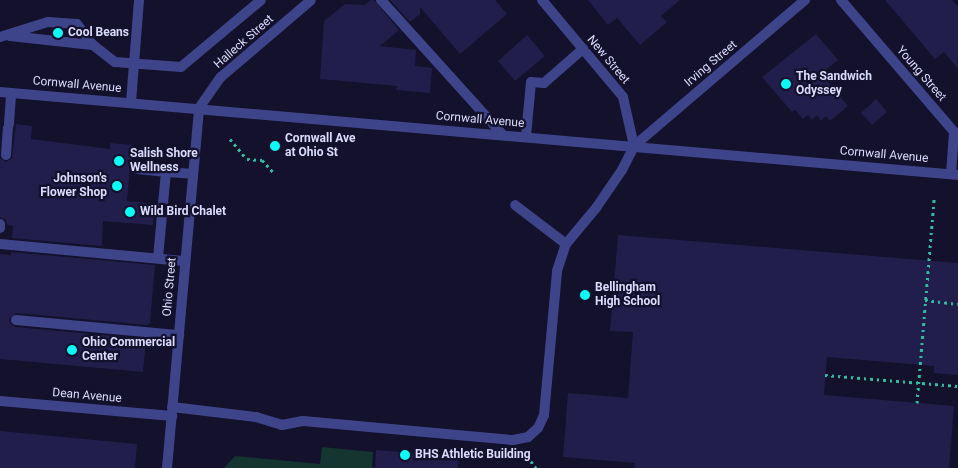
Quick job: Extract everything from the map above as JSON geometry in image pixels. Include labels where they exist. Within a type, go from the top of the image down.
[{"type":"street","points":[[131,102],[139,0]]},
{"type":"street","name":"Halleck Street","points":[[199,108],[220,78],[311,0]]},
{"type":"street","points":[[381,0],[502,134]]},
{"type":"street","name":"New Street","points":[[542,0],[623,97],[634,146]]},
{"type":"street","name":"Irving Street","points":[[634,146],[805,0]]},
{"type":"street","name":"Young Street","points":[[841,0],[954,132],[954,174]]},
{"type":"street","points":[[3,36],[48,22],[77,24],[93,45],[115,62],[181,67],[259,1]]},
{"type":"street","points":[[3,36],[93,45]]},
{"type":"street","points":[[526,136],[531,82],[544,83],[583,49]]},
{"type":"street","name":"Cornwall Avenue","points":[[0,92],[954,174]]},
{"type":"street","points":[[6,154],[11,92]]},
{"type":"street","name":"Ohio Street","points":[[167,468],[199,108]]},
{"type":"street","points":[[515,205],[566,244],[596,208],[622,170],[634,146]]},
{"type":"street","points":[[138,170],[193,174]]},
{"type":"street","points":[[158,258],[166,172]]},
{"type":"street","name":"Dean Avenue","points":[[0,401],[256,417],[282,425],[303,421],[513,440],[528,437],[538,428],[544,414],[557,271],[566,244]]},
{"type":"street","points":[[5,248],[185,261]]},
{"type":"street","points":[[16,320],[179,335]]},
{"type":"path","points":[[230,139],[246,159],[262,160],[274,173]]},
{"type":"path","points":[[917,403],[934,199]]},
{"type":"path","points":[[925,300],[958,304]]},
{"type":"path","points":[[825,375],[958,386]]},
{"type":"path","points":[[527,456],[536,468]]},
{"type":"green space","points":[[322,447],[373,452],[372,467],[377,468],[224,468],[235,456],[320,464]]},
{"type":"building","points":[[374,0],[399,30],[380,46],[416,50],[415,66],[432,68],[430,93],[396,90],[397,86],[320,79],[324,21],[345,4],[364,5]]},
{"type":"building","points":[[390,0],[495,0],[507,14],[460,54],[420,7],[420,14],[410,22]]},
{"type":"building","points":[[588,0],[680,0],[661,16],[667,22],[640,45],[617,18],[608,25]]},
{"type":"building","points":[[885,0],[952,0],[958,7],[958,69],[944,52],[935,59]]},
{"type":"building","points":[[816,34],[838,60],[821,74],[848,106],[830,121],[826,116],[821,121],[817,115],[812,120],[808,115],[803,119],[795,110],[792,112],[762,77]]},
{"type":"building","points":[[527,35],[545,56],[515,81],[498,61]]},
{"type":"building","points":[[876,99],[887,112],[872,125],[861,113]]},
{"type":"building","points":[[16,124],[32,126],[31,139],[110,149],[110,143],[132,145],[127,201],[155,204],[153,225],[103,221],[102,246],[12,238],[13,226],[7,225],[6,220],[0,217],[0,158],[6,162],[12,158]]},
{"type":"building","name":"Bellingham High School","points":[[618,235],[958,263],[958,375],[934,373],[934,366],[827,357],[824,395],[954,406],[949,468],[634,468],[635,463],[563,457],[568,393],[628,398],[633,332],[610,331]]},
{"type":"building","points":[[11,252],[155,265],[150,323],[147,325],[17,313],[9,319],[10,323],[15,327],[146,339],[143,372],[0,359],[0,254],[11,255]]},
{"type":"building","points":[[0,431],[137,444],[135,468],[0,468]]},
{"type":"building","name":"BHS Athletic Building","points":[[376,450],[459,457],[458,468],[375,468]]},
{"type":"place","name":"Cool Beans","points":[[58,33]]},
{"type":"place","name":"The Sandwich Odyssey","points":[[786,84]]},
{"type":"place","name":"Cornwall Ave at Ohio St","points":[[275,146]]},
{"type":"place","name":"Salish Shore Wellness","points":[[119,161]]},
{"type":"place","name":"Johnson's Flower Shop","points":[[117,186]]},
{"type":"place","name":"Wild Bird Chalet","points":[[130,212]]},
{"type":"place","name":"Bellingham High School","points":[[585,295]]},
{"type":"place","name":"Ohio Commercial Center","points":[[72,350]]},
{"type":"place","name":"BHS Athletic Building","points":[[405,455]]}]
